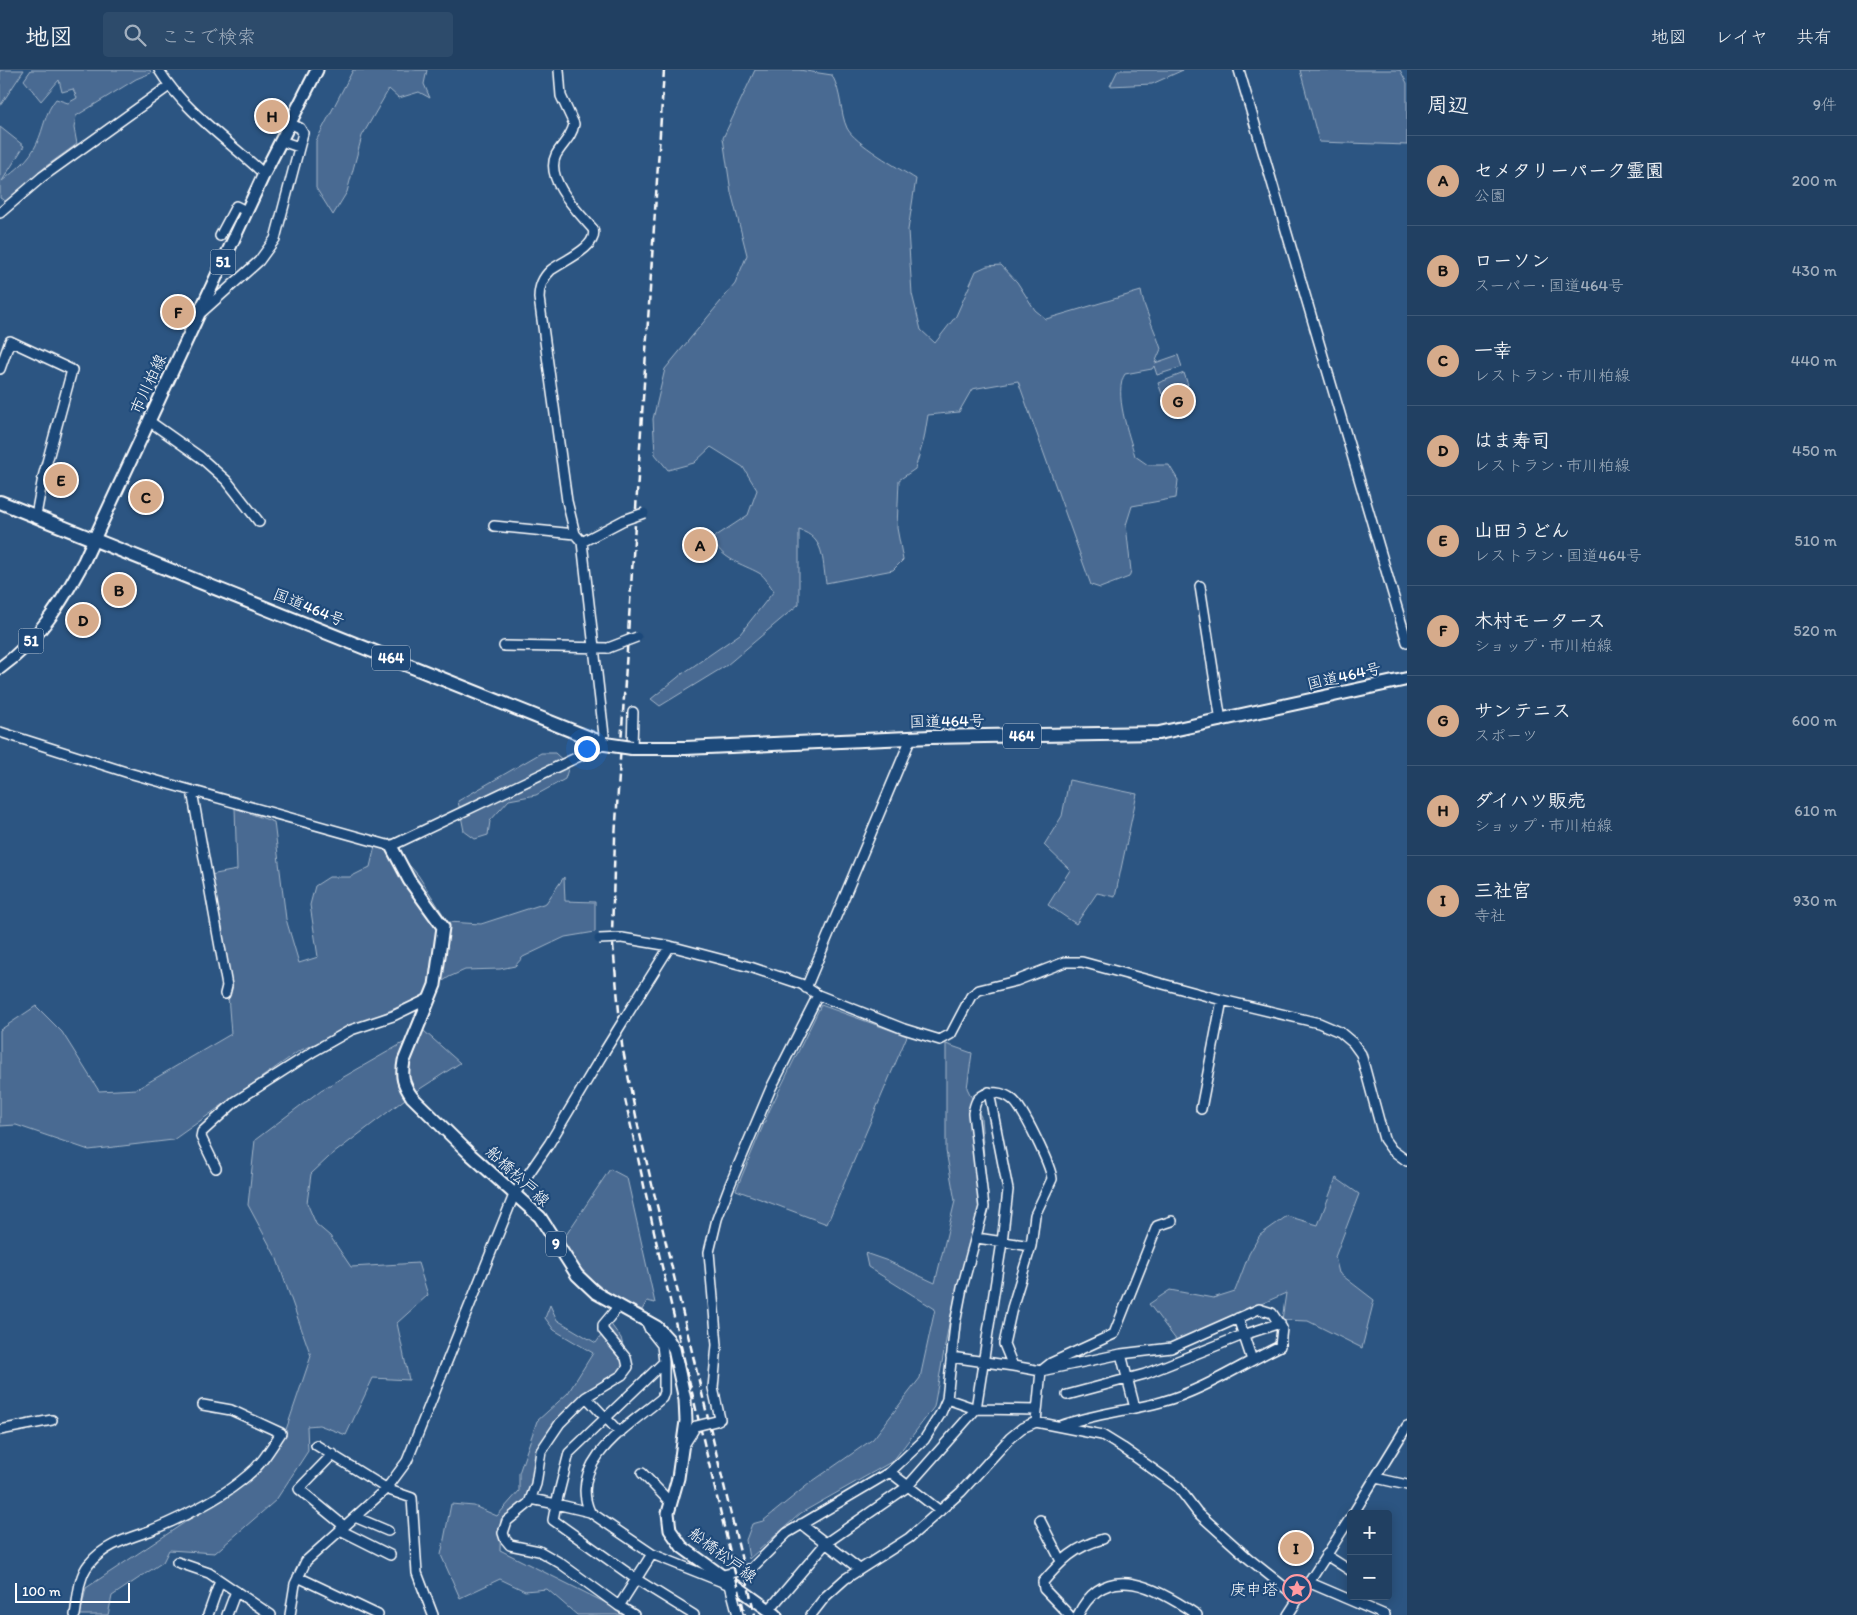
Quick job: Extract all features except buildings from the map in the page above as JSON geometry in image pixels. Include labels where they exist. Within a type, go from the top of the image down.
[{"type":"highway","name":"国道464号","points":[[0,502],[606,744]]},
{"type":"highway","name":"国道464号","points":[[632,748],[669,749],[911,738],[1159,733],[1407,679]]},
{"type":"highway","name":"464","points":[[606,744],[632,748]]},
{"type":"main road","name":"市川柏線","points":[[0,668],[22,650],[43,628],[69,588],[94,540],[246,211],[317,70]]},
{"type":"main road","name":"船橋松戸線","points":[[391,846],[409,880],[443,927],[435,985],[404,1061],[402,1077],[405,1086],[419,1103],[514,1195],[540,1217],[577,1275],[596,1293],[662,1330],[674,1349],[685,1400],[684,1445],[668,1520],[675,1540],[772,1613]]},
{"type":"street","points":[[159,70],[169,86],[219,135],[264,174]]},
{"type":"street","points":[[0,732],[192,791],[391,846],[606,744],[582,542],[575,534],[566,501],[559,457],[557,420],[539,293],[544,278],[552,270],[567,262],[584,248],[593,239],[594,235],[560,188],[556,178],[556,156],[569,138],[574,124],[561,96],[559,70]]},
{"type":"street","points":[[1239,70],[1407,642]]},
{"type":"street","points":[[0,213],[42,177],[169,86]]},
{"type":"street","points":[[196,320],[224,291],[259,261],[275,239],[302,130],[289,123]]},
{"type":"street","points":[[287,142],[299,147]]},
{"type":"street","points":[[220,236],[236,206],[246,211]]},
{"type":"street","points":[[0,369],[10,341],[72,370],[43,476],[36,515]]},
{"type":"street","points":[[149,421],[200,457],[227,481],[259,522]]},
{"type":"street","points":[[582,542],[624,520],[644,513]]},
{"type":"street","points":[[494,526],[575,534]]},
{"type":"street","points":[[1200,586],[1221,721]]},
{"type":"street","points":[[504,646],[608,648],[637,637]]},
{"type":"street","points":[[632,748],[633,712]]},
{"type":"street","points":[[806,988],[911,738]]},
{"type":"street","points":[[192,791],[227,986],[225,994]]},
{"type":"street","points":[[599,940],[622,938],[670,946],[750,967],[802,984],[818,995],[904,1029],[940,1040],[951,1034],[972,996],[979,990],[1016,981],[1065,962],[1097,964],[1222,1000],[1319,1023],[1333,1028],[1348,1038],[1358,1048],[1363,1060],[1380,1130],[1388,1145],[1407,1160]]},
{"type":"street","points":[[290,1615],[298,1577],[306,1561],[387,1488],[407,1461],[514,1195],[549,1144],[670,946]]},
{"type":"street","points":[[684,1445],[696,1426],[720,1419],[713,1388],[717,1345],[709,1252],[717,1219],[771,1088],[818,995]]},
{"type":"street","points":[[216,1168],[201,1137],[202,1132],[236,1101],[255,1087],[351,1030],[393,1016],[430,998]]},
{"type":"street","points":[[1201,1109],[1222,1000]]},
{"type":"street","points":[[772,1613],[826,1543],[907,1487],[976,1409],[1002,1242],[1008,1190],[989,1092]]},
{"type":"street","points":[[531,1499],[590,1512],[652,1554],[727,1581],[752,1568],[787,1533],[890,1472],[924,1440],[947,1399],[950,1357],[962,1288],[984,1207],[973,1113],[978,1099],[989,1092],[995,1092],[1014,1100],[1037,1139],[1052,1173],[1052,1179],[1035,1215],[1031,1246],[1012,1308],[1004,1344],[1012,1366]]},
{"type":"street","points":[[1036,1422],[1041,1371],[1051,1363],[1114,1334],[1157,1226],[1172,1221]]},
{"type":"street","points":[[977,1238],[1031,1246]]},
{"type":"street","points":[[618,1307],[603,1325],[603,1330],[626,1358],[628,1367],[622,1375],[586,1397],[560,1423],[541,1451],[529,1503],[507,1521],[503,1533],[504,1539],[510,1545],[539,1551],[560,1563],[634,1615]]},
{"type":"street","points":[[950,1357],[1041,1371],[1121,1354],[1171,1348],[1259,1309],[1272,1313],[1280,1323],[1282,1328],[1280,1346],[1196,1389],[1162,1402],[1076,1420],[1060,1426]]},
{"type":"street","points":[[1238,1318],[1252,1360]]},
{"type":"street","points":[[590,1512],[584,1494],[586,1477],[603,1449],[662,1398],[664,1392],[662,1345],[650,1330],[646,1321]]},
{"type":"street","points":[[1067,1395],[1145,1374],[1243,1335],[1280,1323]]},
{"type":"street","points":[[1121,1354],[1135,1408]]},
{"type":"street","points":[[664,1362],[569,1453],[553,1520],[636,1579],[694,1615]]},
{"type":"street","points":[[586,1397],[620,1433]]},
{"type":"street","points":[[947,1399],[976,1409],[1037,1410]]},
{"type":"street","points":[[76,1615],[80,1585],[88,1564],[124,1539],[161,1526],[230,1489],[249,1475],[267,1455],[281,1433],[231,1410],[203,1405]]},
{"type":"street","points":[[0,1430],[52,1420]]},
{"type":"street","points":[[811,1615],[825,1597],[858,1568],[898,1546],[940,1512],[1010,1438],[1022,1428],[1036,1422],[1102,1435],[1148,1465],[1178,1487],[1197,1512],[1248,1558],[1298,1598]]},
{"type":"street","points":[[1355,1510],[1407,1426]]},
{"type":"street","points":[[316,1444],[387,1488],[412,1498],[417,1573],[434,1615]]},
{"type":"street","points":[[333,1454],[300,1489],[342,1528],[390,1555]]},
{"type":"street","points":[[890,1472],[940,1512]]},
{"type":"street","points":[[642,1473],[671,1504]]},
{"type":"street","points":[[1376,1478],[1407,1485]]},
{"type":"street","points":[[355,1517],[388,1531]]},
{"type":"street","points":[[1040,1520],[1061,1561]]},
{"type":"street","points":[[1288,1615],[1347,1523]]},
{"type":"street","points":[[801,1524],[858,1568]]},
{"type":"street","points":[[1069,1615],[1044,1589],[1043,1582],[1061,1561],[1083,1545],[1103,1539]]},
{"type":"street","points":[[619,1606],[652,1554]]},
{"type":"street","points":[[1326,1555],[1347,1568]]},
{"type":"street","points":[[177,1562],[209,1573],[271,1615]]},
{"type":"street","points":[[298,1577],[378,1615]]},
{"type":"street","points":[[208,1615],[220,1580]]},
{"type":"street","points":[[727,1581],[738,1615]]},
{"type":"street","points":[[1078,1615],[1096,1591],[1112,1584],[1129,1582],[1171,1597],[1197,1615]]},
{"type":"street","points":[[1308,1582],[1385,1615]]},
{"type":"street","points":[[227,1615],[236,1591]]},
{"type":"shaded area","points":[[0,70],[24,70],[0,106]]},
{"type":"shaded area","points":[[31,70],[150,70],[151,73],[136,79],[76,116],[74,128],[77,144],[45,167],[7,202],[0,198],[0,127],[24,146],[2,181],[31,154],[49,109],[56,99],[68,103],[77,98],[73,89],[62,92],[59,80],[41,101],[24,80]]},
{"type":"shaded area","points":[[353,70],[427,70],[424,84],[430,98],[419,92],[399,98],[389,89],[362,136],[347,192],[333,215],[316,188],[316,141]]},
{"type":"shaded area","points":[[755,70],[799,70],[832,75],[838,89],[845,122],[851,134],[878,155],[916,179],[908,230],[912,294],[921,330],[935,343],[956,316],[976,271],[987,266],[1001,265],[1017,282],[1035,310],[1046,319],[1141,291],[1161,349],[1155,363],[1178,355],[1182,367],[1157,375],[1154,366],[1152,369],[1125,374],[1121,391],[1123,414],[1135,456],[1148,465],[1169,465],[1178,480],[1176,498],[1132,506],[1126,525],[1131,571],[1129,577],[1100,588],[1091,585],[1018,381],[972,389],[959,412],[928,415],[924,439],[915,469],[899,480],[897,528],[903,560],[893,570],[826,583],[823,558],[818,544],[814,538],[799,530],[799,604],[727,665],[660,706],[651,699],[682,674],[740,634],[774,591],[761,574],[732,560],[720,551],[713,538],[748,515],[757,490],[743,467],[711,447],[694,463],[668,470],[655,454],[653,419],[665,369],[735,284],[747,255],[731,192],[723,138]]},
{"type":"shaded area","points":[[1118,70],[1183,70],[1152,84],[1110,86]]},
{"type":"shaded area","points":[[1300,70],[1400,70],[1407,83],[1407,145],[1319,142]]},
{"type":"shaded area","points":[[1184,373],[1188,385],[1162,394],[1158,383]]},
{"type":"shaded area","points":[[1190,391],[1193,403],[1167,411],[1164,399]]},
{"type":"shaded area","points":[[541,753],[555,753],[569,766],[565,779],[536,795],[509,800],[490,821],[488,835],[475,839],[464,831],[458,801]]},
{"type":"shaded area","points":[[1069,780],[1137,794],[1115,897],[1097,893],[1076,924],[1048,905],[1070,870],[1044,845],[1062,816]]},
{"type":"shaded area","points":[[235,808],[274,822],[286,919],[299,963],[318,957],[310,905],[315,886],[329,877],[350,877],[370,867],[375,846],[385,850],[399,848],[402,857],[418,875],[448,922],[481,924],[546,903],[564,877],[565,901],[595,902],[595,932],[565,937],[523,957],[515,966],[500,969],[465,970],[449,977],[418,998],[299,1051],[173,1140],[89,1150],[16,1125],[0,1126],[0,1030],[36,1006],[62,1032],[99,1091],[137,1089],[231,1034],[223,931],[210,875],[237,870]]},
{"type":"shaded area","points":[[821,1005],[907,1036],[827,1224],[736,1190],[770,1109]]},
{"type":"shaded area","points":[[424,1031],[460,1063],[409,1096],[329,1157],[311,1174],[307,1203],[316,1224],[330,1236],[351,1267],[418,1263],[428,1295],[397,1323],[409,1380],[373,1378],[346,1435],[319,1425],[307,1426],[308,1451],[276,1500],[215,1553],[169,1550],[163,1562],[112,1596],[108,1615],[80,1615],[86,1588],[253,1475],[283,1438],[311,1356],[277,1259],[248,1205],[255,1140],[321,1090]]},
{"type":"shaded area","points":[[946,1044],[972,1053],[967,1088],[981,1117],[988,1212],[972,1235],[950,1318],[934,1407],[893,1461],[801,1513],[749,1559],[746,1540],[752,1524],[763,1521],[810,1483],[873,1439],[920,1378],[935,1309],[868,1267],[865,1253],[888,1261],[935,1283],[955,1201],[946,1151]]},
{"type":"shaded area","points":[[610,1169],[627,1178],[655,1303],[647,1301],[642,1310],[596,1283],[579,1266],[562,1241]]},
{"type":"shaded area","points":[[1336,1178],[1359,1194],[1335,1257],[1339,1273],[1374,1300],[1362,1348],[1308,1321],[1282,1320],[1286,1293],[1177,1341],[1149,1304],[1170,1290],[1213,1298],[1235,1291],[1249,1254],[1260,1235],[1287,1216],[1318,1225]]},
{"type":"shaded area","points":[[550,1305],[557,1320],[596,1343],[610,1323],[621,1338],[628,1365],[589,1399],[544,1444],[530,1496],[501,1519],[500,1550],[630,1615],[577,1615],[547,1589],[525,1591],[500,1579],[460,1598],[441,1555],[451,1504],[474,1506],[497,1516],[519,1491],[519,1473],[537,1421],[568,1393],[593,1353],[554,1330],[545,1318]]},
{"type":"railway","points":[[664,70],[615,838],[612,934],[622,1045],[638,1126],[755,1615]]},
{"type":"railway","points":[[625,1099],[659,1254],[745,1615]]},
{"type":"place","name":"ダイハツ販売","points":[[272,116]]},
{"type":"place","name":"木村モータース","points":[[178,312]]},
{"type":"place","name":"サンテニス","points":[[1178,401]]},
{"type":"place","name":"山田うどん","points":[[61,480]]},
{"type":"place","name":"一幸","points":[[146,497]]},
{"type":"place","name":"セメタリーパーク霊園","points":[[700,545]]},
{"type":"place","name":"ローソン","points":[[119,590]]},
{"type":"place","name":"はま寿司","points":[[83,620]]},
{"type":"place","name":"三社宮","points":[[1296,1548]]},
{"type":"place","name":"庚申塔","points":[[1297,1589]]}]
